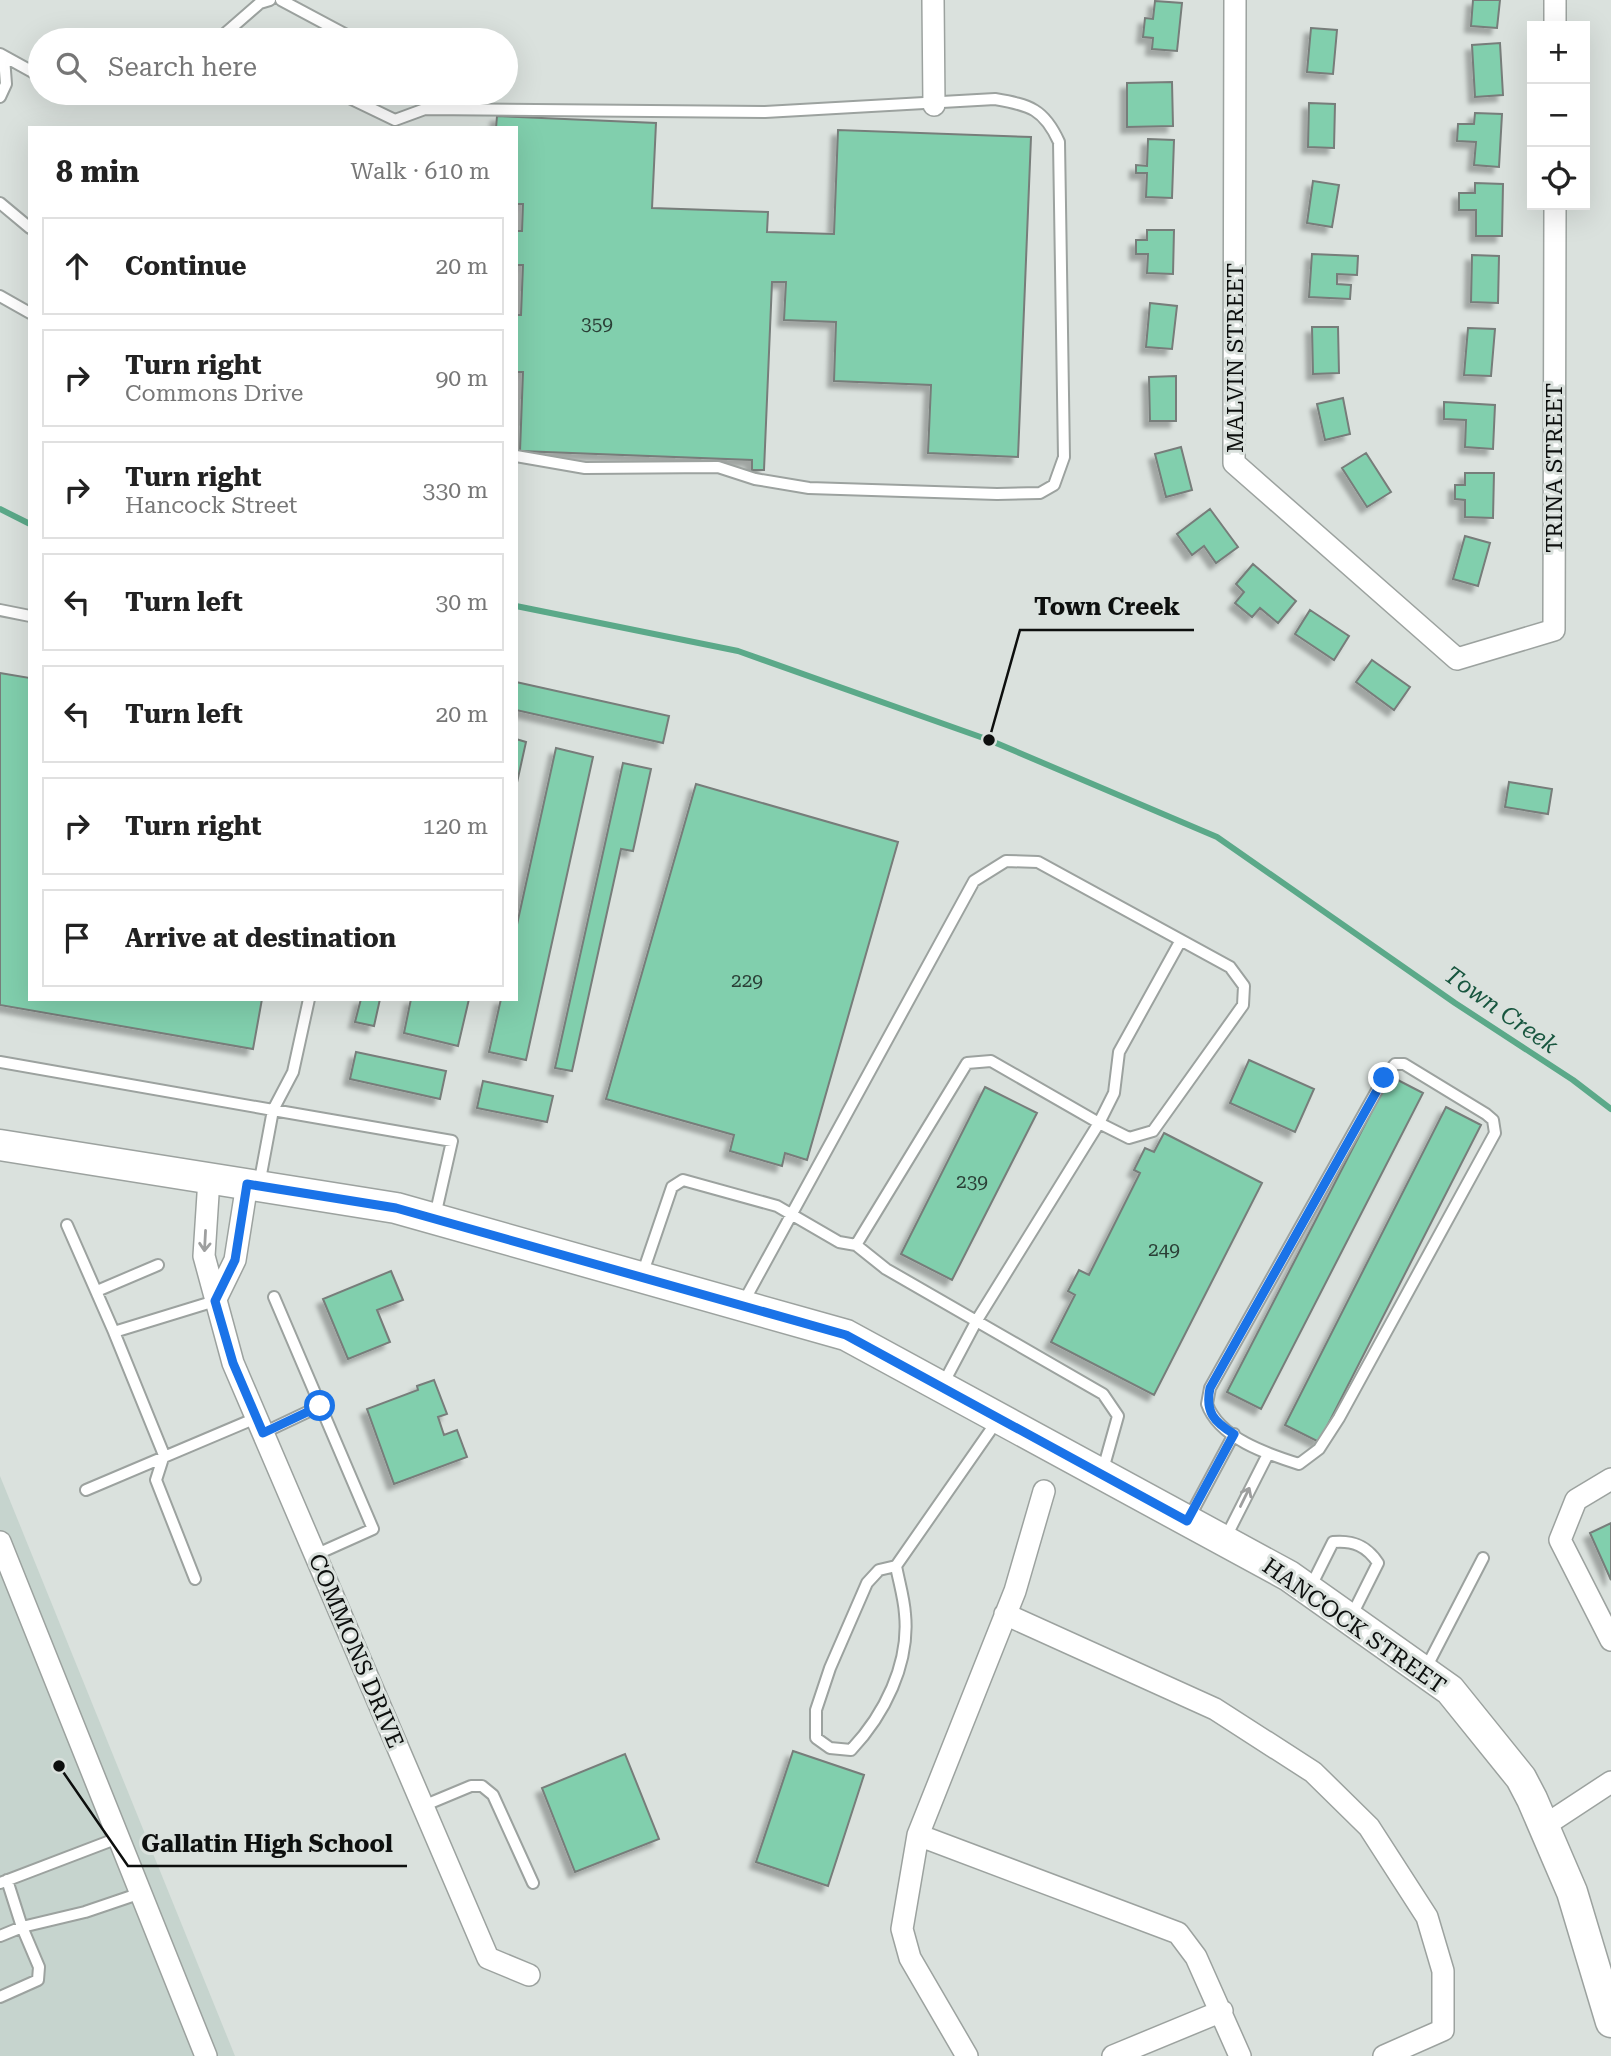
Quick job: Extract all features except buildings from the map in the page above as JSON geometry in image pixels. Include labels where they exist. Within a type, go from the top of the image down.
[{"type":"street","points":[[933,0],[934,104]]},
{"type":"street","name":"MALVIN STREET","points":[[1235,0],[1234,463],[1457,659]]},
{"type":"street","points":[[1555,0],[1555,21]]},
{"type":"street","name":"TRINA STREET","points":[[1457,659],[1554,629],[1555,210]]},
{"type":"street","name":"HANCOCK STREET","points":[[0,1145],[396,1208],[846,1335],[999,1418],[1224,1541],[1309,1591],[1450,1690],[1521,1778],[1573,1892],[1607,1986],[1611,2022]]},
{"type":"street","name":"COMMONS DRIVE","points":[[209,1178],[204,1256],[233,1363],[488,1958],[529,1975]]},
{"type":"street","points":[[215,1301],[235,1260],[253,1185]]},
{"type":"street","points":[[1611,1479],[1576,1500],[1560,1540],[1611,1640]]},
{"type":"street","points":[[967,2056],[910,1958],[902,1929],[918,1835],[1027,1555],[1044,1491]]},
{"type":"street","points":[[0,1542],[206,2056]]},
{"type":"street","points":[[1005,1614],[1215,1709],[1313,1772],[1369,1827],[1427,1917],[1443,1971],[1443,2030],[1384,2056]]},
{"type":"street","points":[[1544,1826],[1611,1782]]},
{"type":"street","points":[[918,1835],[1178,1933],[1196,1956],[1240,2056]]},
{"type":"street","points":[[1113,2056],[1222,2011]]},
{"type":"lane","points":[[234,28],[260,3],[270,0]]},
{"type":"lane","points":[[281,0],[333,28]]},
{"type":"lane","points":[[2,55],[28,69]]},
{"type":"lane","points":[[0,97],[6,84],[2,55]]},
{"type":"lane","points":[[361,105],[397,124],[425,109],[765,112],[995,99],[1027,104],[1050,121],[1059,142],[1064,457],[1054,485],[1040,493],[847,490],[755,479],[718,467],[585,468],[518,456]]},
{"type":"lane","points":[[0,203],[28,226]]},
{"type":"lane","points":[[0,296],[28,312]]},
{"type":"lane","points":[[0,610],[28,616]]},
{"type":"lane","points":[[742,1305],[974,881],[1006,861],[1038,862],[1230,967],[1244,986],[1243,1005],[1153,1131],[1129,1138],[990,1061],[967,1063],[856,1245]]},
{"type":"lane","points":[[942,1387],[977,1320],[1099,1123],[1114,1093],[1119,1052],[1181,940]]},
{"type":"lane","points":[[253,1185],[274,1110],[293,1072],[309,1001]]},
{"type":"lane","points":[[0,1062],[452,1141],[434,1219]]},
{"type":"lane","points":[[1395,1064],[1404,1064],[1486,1114],[1493,1120],[1495,1133],[1319,1449],[1299,1464],[1268,1454],[1234,1434],[1210,1415],[1206,1404],[1210,1388],[1384,1078],[1395,1064]]},
{"type":"lane","points":[[642,1277],[673,1187],[683,1180],[778,1206],[839,1242],[856,1245],[886,1269],[1103,1394],[1118,1416],[1102,1475]]},
{"type":"lane","points":[[67,1225],[164,1455],[156,1480],[195,1579]]},
{"type":"lane","points":[[97,1291],[158,1265]]},
{"type":"lane","points":[[274,1297],[373,1529],[315,1555]]},
{"type":"lane","points":[[114,1332],[215,1301]]},
{"type":"lane","points":[[86,1490],[164,1455],[320,1406]]},
{"type":"lane","points":[[896,1566],[905,1615],[902,1663],[873,1726],[851,1750],[830,1748],[816,1738],[816,1710],[830,1668],[867,1583],[879,1570],[896,1566],[999,1418]]},
{"type":"lane","points":[[1187,1521],[1234,1434]]},
{"type":"lane","points":[[1224,1541],[1268,1454]]},
{"type":"lane","points":[[1309,1591],[1333,1542],[1346,1541],[1370,1551],[1378,1563],[1350,1619]]},
{"type":"lane","points":[[1424,1672],[1483,1558]]},
{"type":"lane","points":[[423,1806],[471,1786],[482,1786],[493,1795],[533,1883]]},
{"type":"lane","points":[[0,1997],[38,1980],[39,1968],[4,1881],[118,1838]]},
{"type":"lane","points":[[0,1936],[22,1927],[85,1912],[141,1893]]},
{"type":"shaded area","points":[[0,1476],[235,2056],[0,2056]]},
{"type":"waterway","name":"Town Creek","points":[[0,509],[28,523]]},
{"type":"waterway","name":"Town Creek","points":[[518,606],[738,651],[989,740],[1217,837],[1455,1003],[1573,1080],[1611,1109]]},
{"type":"place","name":"Town Creek","points":[[989,740]]},
{"type":"place","name":"Gallatin High School","points":[[59,1766]]},
{"type":"route","points":[[320,1406],[263,1433],[233,1363],[215,1301],[235,1260],[247,1184],[396,1208],[846,1335],[1187,1521],[1234,1434],[1210,1415],[1206,1404],[1210,1388],[1384,1078]]}]
